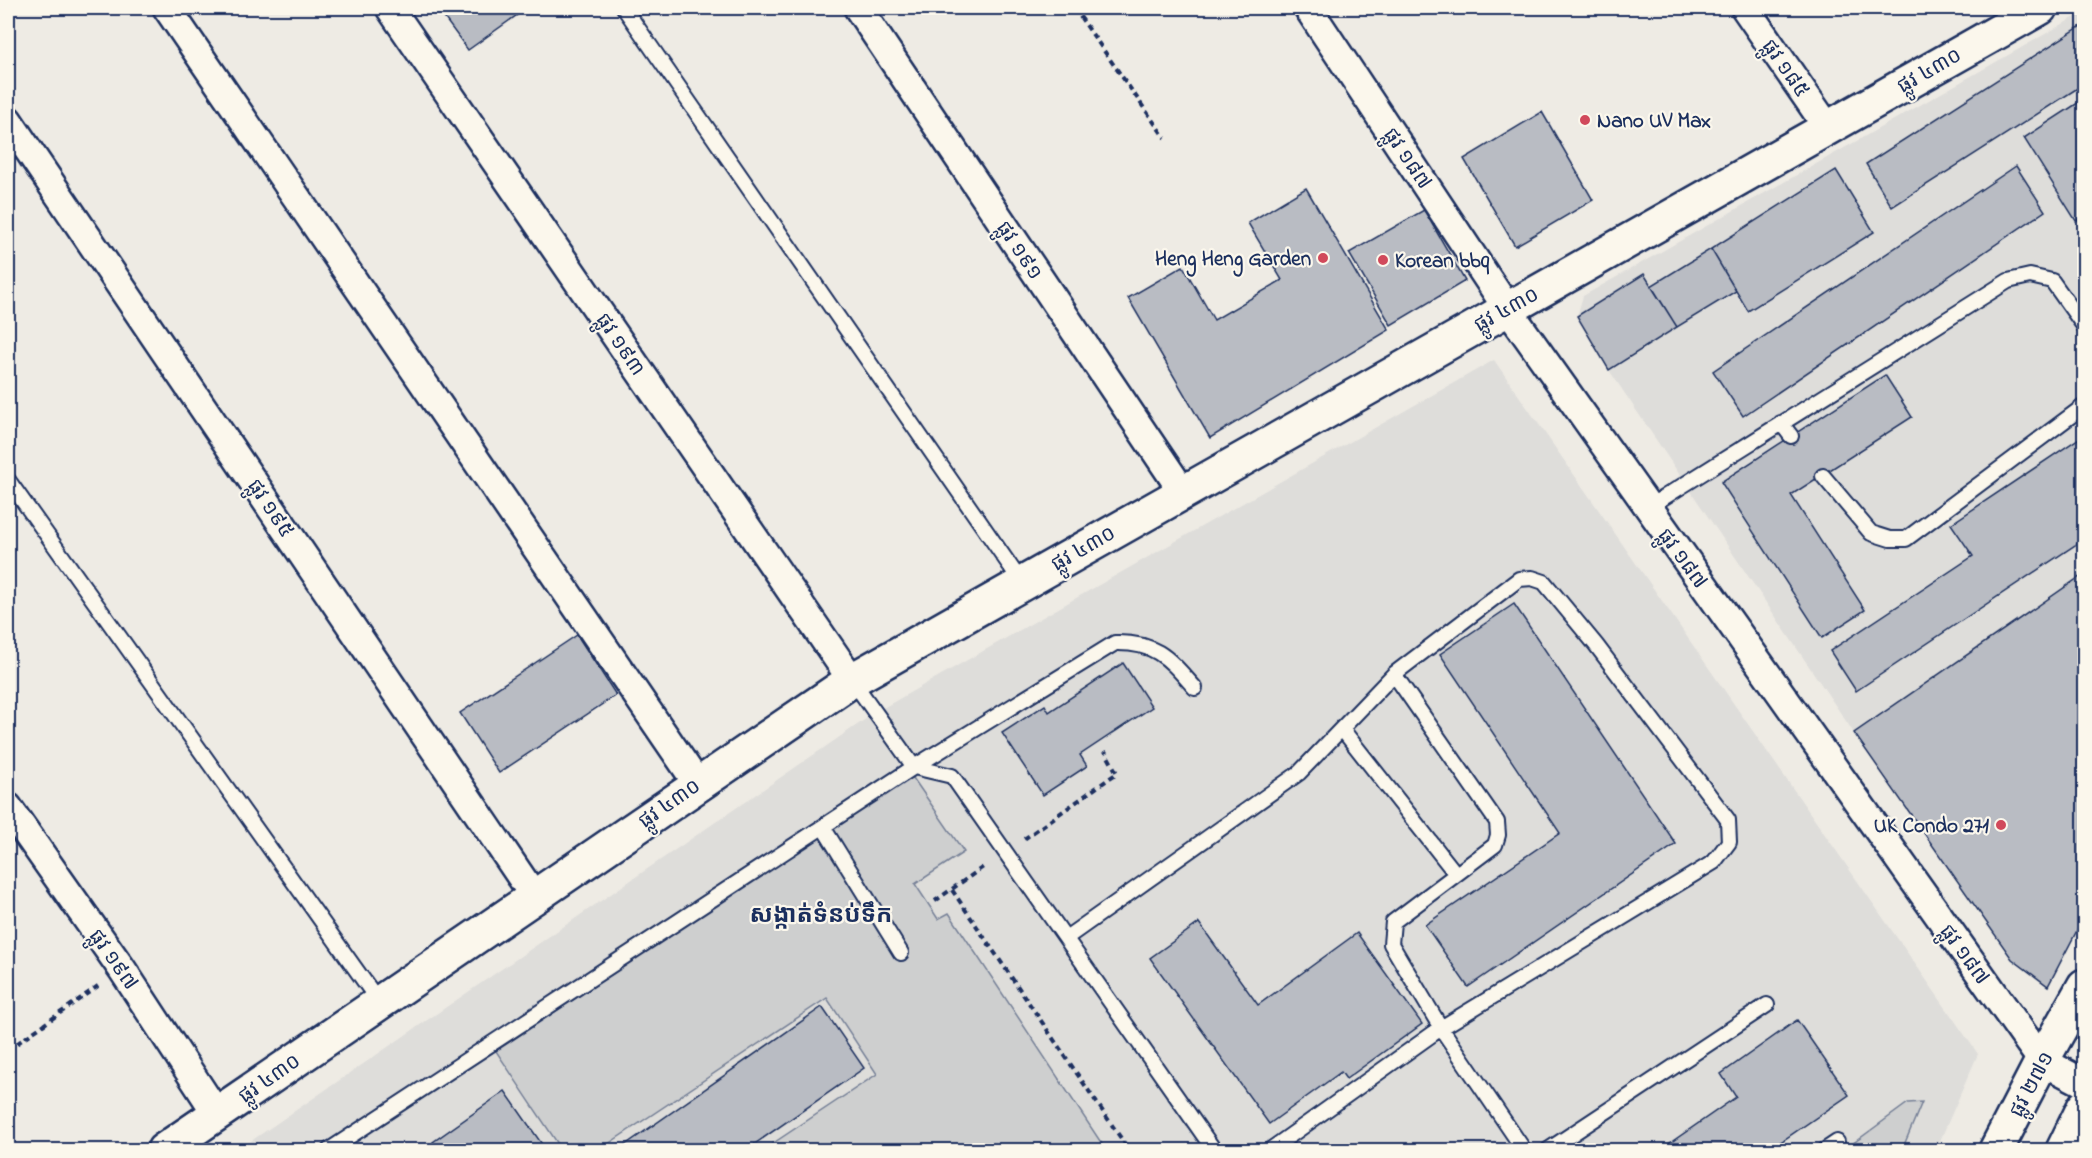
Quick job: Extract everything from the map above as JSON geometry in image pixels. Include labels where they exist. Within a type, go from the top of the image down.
[{"type":"street","points":[[167,8],[697,783]]},
{"type":"street","name":"ផ្លូវ ១៩៣","points":[[390,8],[852,680]]},
{"type":"street","name":"ផ្លូវ ១៩១","points":[[858,8],[1183,492]]},
{"type":"street","name":"ផ្លូវ ១៨៧","points":[[1308,8],[1507,308],[2042,1061],[2085,1083]]},
{"type":"street","name":"ផ្លូវ ១៨៥","points":[[1745,8],[1828,128]]},
{"type":"street","name":"ផ្លូវ ៤៣០","points":[[164,1150],[697,783],[852,680],[2040,8]]},
{"type":"street","name":"ផ្លូវ ១៩៥","points":[[8,120],[534,896]]},
{"type":"street","name":"ផ្លូវ ១៩៧","points":[[8,807],[122,969],[217,1114]]},
{"type":"street","name":"ផ្លូវ ២៧១","points":[[1996,1150],[2042,1061],[2085,986]]},
{"type":"street","points":[[2063,1150],[2085,1107]]},
{"type":"lane","points":[[624,8],[1022,583]]},
{"type":"lane","points":[[1647,508],[2008,281],[2030,276],[2052,281],[2085,326]]},
{"type":"lane","points":[[1822,476],[1871,533],[1890,539],[1906,539],[2085,406]]},
{"type":"lane","points":[[1781,423],[1791,436]]},
{"type":"lane","points":[[8,480],[379,1002]]},
{"type":"lane","points":[[1066,938],[1299,773],[1394,674],[1519,579],[1532,578],[1544,582],[1596,645],[1728,820],[1729,842],[1714,862],[1441,1028],[1270,1150]]},
{"type":"lane","points":[[329,1150],[914,767],[1115,643],[1138,643],[1165,655],[1195,688]]},
{"type":"lane","points":[[1394,674],[1497,822],[1498,835],[1495,844],[1393,922],[1390,931],[1391,945],[1441,1028],[1524,1150]]},
{"type":"lane","points":[[852,680],[914,767],[952,776],[1214,1150]]},
{"type":"lane","points":[[1342,729],[1456,873]]},
{"type":"lane","points":[[823,827],[901,953]]},
{"type":"lane","points":[[1548,1150],[1767,1005]]},
{"type":"lane","points":[[1825,1150],[1837,1142]]},
{"type":"path","points":[[1074,8],[1165,138]]},
{"type":"path","points":[[935,901],[1117,773],[1105,751]]},
{"type":"path","points":[[952,890],[1129,1150]]},
{"type":"path","points":[[8,1050],[122,969]]},
{"type":"shaded area","points":[[2084,12],[2084,574],[1854,733],[1609,370],[1577,316],[1583,296]]},
{"type":"shaded area","points":[[1494,360],[1978,1054],[1936,1150],[238,1150],[876,712]]},
{"type":"shaded area","points":[[911,775],[964,852],[915,884],[938,919],[949,913],[1106,1150],[763,1150],[877,1074],[827,998],[599,1150],[562,1150],[496,1051]]},
{"type":"shaded area","points":[[1922,1102],[1902,1150],[1844,1150],[1908,1103]]},
{"type":"building","points":[[437,8],[527,8],[468,50]]},
{"type":"building","points":[[2084,24],[2084,84],[1892,207],[1866,164]]},
{"type":"building","points":[[2084,99],[2084,215],[2076,221],[2024,138]]},
{"type":"building","points":[[1542,112],[1593,200],[1515,246],[1464,159]]},
{"type":"building","points":[[2016,166],[2045,211],[1743,416],[1713,371]]},
{"type":"building","points":[[1836,170],[1874,232],[1748,311],[1711,249]]},
{"type":"building","points":[[1306,188],[1389,330],[1210,438],[1128,298],[1183,266],[1214,320],[1282,280],[1248,223]]},
{"type":"building","points":[[1424,210],[1465,281],[1391,325],[1349,253]]},
{"type":"building","points":[[1711,249],[1736,291],[1677,327],[1651,286]]},
{"type":"building","points":[[1644,274],[1677,327],[1609,370],[1577,316]]},
{"type":"building","points":[[1885,375],[1912,417],[1791,495],[1865,610],[1822,638],[1721,482]]},
{"type":"building","points":[[2084,435],[2084,539],[1856,691],[1830,651],[1973,556],[1951,524]]},
{"type":"building","name":"UK Condo 271","points":[[2084,574],[2084,917],[2048,986],[2012,959],[1854,733]]},
{"type":"building","points":[[1514,604],[1676,844],[1468,987],[1425,925],[1560,833],[1440,654]]},
{"type":"building","points":[[577,635],[616,695],[499,773],[460,713]]},
{"type":"building","points":[[1123,663],[1152,707],[1080,755],[1087,766],[1043,795],[1002,733],[1045,705],[1049,712]]},
{"type":"building","points":[[1199,923],[1258,1005],[1357,933],[1422,1024],[1346,1079],[1341,1072],[1269,1124],[1150,958]]},
{"type":"building","points":[[822,1007],[864,1068],[746,1150],[618,1150]]},
{"type":"building","points":[[1797,1020],[1849,1095],[1769,1150],[1660,1150],[1736,1097],[1721,1074]]},
{"type":"building","points":[[505,1091],[546,1150],[439,1150],[433,1142]]},
{"type":"place","name":"Nano UV Max","points":[[1585,120]]},
{"type":"place","name":"Heng Heng Garden","points":[[1323,258]]},
{"type":"place","name":"Korean bbq","points":[[1383,260]]},
{"type":"place","name":"UK Condo 271","points":[[2001,825]]},
{"type":"district","name":"សង្កាត់ទំនប់ទឹក","points":[[821,914]]}]
